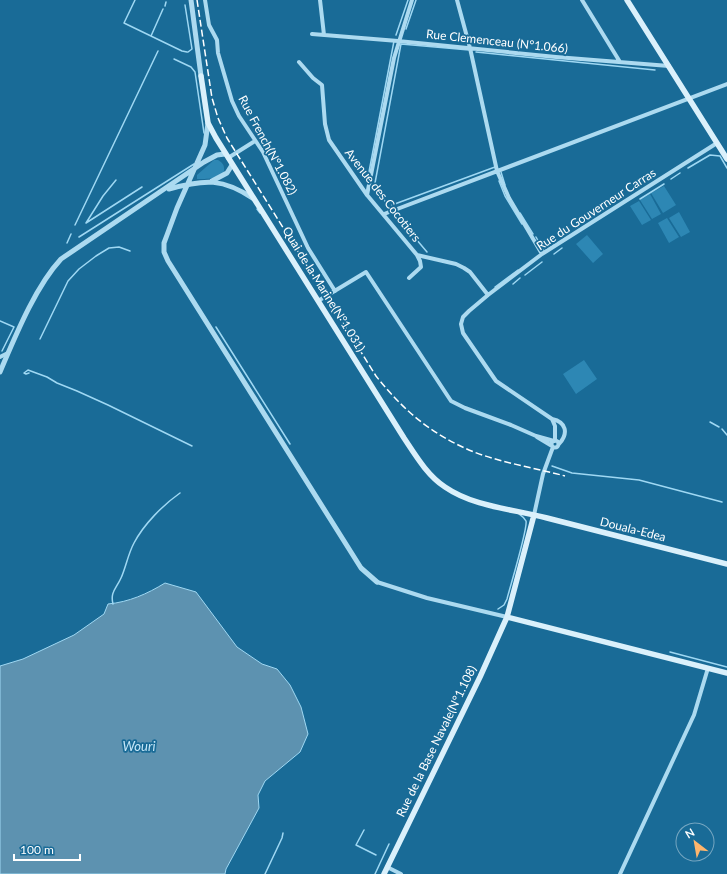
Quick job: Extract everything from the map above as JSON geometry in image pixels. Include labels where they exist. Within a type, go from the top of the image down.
[{"type":"main road","points":[[629,0],[727,159]]},
{"type":"main road","name":"Quai de la Marine(N°1.031)","points":[[201,76],[208,124],[232,165],[420,461],[436,480],[445,487],[470,500],[534,514]]},
{"type":"main road","points":[[534,514],[507,617],[727,673]]},
{"type":"main road","name":"Douala-Edea","points":[[534,514],[727,564]]},
{"type":"main road","name":"Rue de la Base Navale(N°1.108)","points":[[384,874],[480,677],[507,617]]},
{"type":"street","name":"Quai de la Marine(N°1.031)","points":[[191,0],[201,76]]},
{"type":"street","name":"Rue French(N°1.082)","points":[[205,0],[209,25],[217,40],[218,53],[232,101],[239,116],[263,152],[308,248],[335,291]]},
{"type":"street","points":[[320,0],[324,35]]},
{"type":"street","points":[[367,195],[398,41],[412,0]]},
{"type":"street","points":[[457,0],[470,48],[497,171],[509,198],[542,254]]},
{"type":"street","points":[[582,0],[620,62]]},
{"type":"street","name":"Rue Clemenceau (N°1.066)","points":[[312,34],[669,66]]},
{"type":"street","name":"Avenue des Cocotiers","points":[[299,62],[313,78],[322,85],[327,133],[342,159],[367,195],[417,255],[456,264],[464,268],[470,272],[488,295]]},
{"type":"street","points":[[384,214],[727,84]]},
{"type":"street","points":[[208,124],[205,145],[177,208],[164,243],[164,252],[168,261],[361,568],[377,582],[427,598],[507,617]]},
{"type":"street","points":[[0,372],[36,296],[52,269],[61,259],[211,158],[227,156],[255,141]]},
{"type":"street","name":"Rue du Gouverneur Carras","points":[[556,442],[564,436],[565,428],[561,422],[552,419],[496,380],[463,333],[461,324],[463,317],[488,295],[542,254],[717,143]]},
{"type":"street","points":[[210,182],[227,173],[232,165]]},
{"type":"street","points":[[164,190],[188,184],[210,182],[226,184],[255,200]]},
{"type":"street","points":[[409,278],[421,267],[417,255]]},
{"type":"street","points":[[318,301],[366,272],[451,401],[536,436],[556,442]]},
{"type":"street","points":[[0,357],[8,353]]},
{"type":"street","points":[[534,514],[543,474],[553,447],[556,448],[555,426],[552,419]]},
{"type":"street","points":[[536,436],[553,447]]},
{"type":"street","points":[[620,874],[694,715],[708,668]]},
{"type":"street","points":[[387,867],[401,874]]},
{"type":"shaded area","points":[[214,160],[218,160],[223,165],[224,172],[222,175],[214,178],[197,179],[197,175]]},
{"type":"shaded area","points":[[664,186],[676,205],[663,213],[651,193]]},
{"type":"shaded area","points":[[650,194],[661,214],[652,219],[640,200]]},
{"type":"shaded area","points":[[639,201],[651,220],[642,225],[630,206]]},
{"type":"shaded area","points":[[679,212],[690,232],[681,237],[669,218]]},
{"type":"shaded area","points":[[667,218],[679,237],[669,243],[658,223]]},
{"type":"shaded area","points":[[587,235],[603,254],[593,263],[576,244]]},
{"type":"shaded area","points":[[584,360],[597,379],[576,394],[563,374]]},
{"type":"water","name":"Wouri","points":[[165,583],[196,592],[237,647],[262,664],[277,669],[290,685],[301,707],[308,734],[300,752],[265,781],[258,795],[259,808],[226,869],[225,874],[0,874],[0,666],[23,659],[74,635],[104,614],[108,604],[138,597]]},
{"type":"waterway","points":[[135,0],[124,23],[187,52]]},
{"type":"waterway","points":[[396,35],[408,0]]},
{"type":"waterway","points":[[406,29],[416,0]]},
{"type":"waterway","points":[[165,6],[166,2]]},
{"type":"waterway","points":[[185,5],[192,49],[188,52]]},
{"type":"waterway","points":[[151,36],[163,9]]},
{"type":"waterway","points":[[368,177],[394,41]]},
{"type":"waterway","points":[[387,204],[376,188],[375,183],[401,44],[469,50]]},
{"type":"waterway","points":[[75,225],[158,51]]},
{"type":"waterway","points":[[476,52],[655,70]]},
{"type":"waterway","points":[[174,59],[191,67],[195,72],[204,133]]},
{"type":"waterway","points":[[688,168],[710,155],[720,156],[727,168]]},
{"type":"waterway","points":[[79,237],[194,164]]},
{"type":"waterway","points":[[392,205],[495,167]]},
{"type":"waterway","points":[[501,172],[505,185]]},
{"type":"waterway","points":[[671,179],[680,173]]},
{"type":"waterway","points":[[116,180],[103,196],[86,223],[142,187]]},
{"type":"waterway","points":[[499,181],[505,196],[522,224]]},
{"type":"waterway","points":[[640,199],[664,184]]},
{"type":"waterway","points":[[257,209],[260,213]]},
{"type":"waterway","points":[[396,211],[396,215]]},
{"type":"waterway","points":[[520,213],[533,234]]},
{"type":"waterway","points":[[67,243],[71,234]]},
{"type":"waterway","points":[[536,237],[544,251]]},
{"type":"waterway","points":[[416,239],[427,252]]},
{"type":"waterway","points":[[40,339],[68,281],[79,269],[109,248],[119,247],[130,251]]},
{"type":"waterway","points":[[554,254],[562,248]]},
{"type":"waterway","points":[[525,275],[542,262]]},
{"type":"waterway","points":[[495,287],[518,270]]},
{"type":"waterway","points":[[513,284],[520,278]]},
{"type":"waterway","points":[[0,321],[14,327],[2,351]]},
{"type":"waterway","points":[[216,327],[290,444]]},
{"type":"waterway","points":[[29,373],[24,373],[28,370],[47,377],[192,446]]},
{"type":"waterway","points":[[710,422],[719,427]]},
{"type":"waterway","points":[[722,429],[727,435]]},
{"type":"waterway","points":[[552,466],[572,473],[639,480],[722,502]]},
{"type":"waterway","points":[[113,604],[113,593],[121,578],[130,552],[138,536],[154,515],[180,493]]},
{"type":"waterway","points":[[498,609],[504,605],[507,599],[526,526],[526,521],[519,514]]},
{"type":"waterway","points":[[670,652],[727,667]]},
{"type":"waterway","points":[[364,830],[356,845],[376,855]]},
{"type":"waterway","points":[[265,874],[283,833]]},
{"type":"waterway","points":[[375,874],[389,844]]},
{"type":"railway","points":[[197,0],[212,98],[218,118],[227,138],[376,376],[408,411],[432,430],[445,438],[474,452],[496,459],[565,476]]}]
